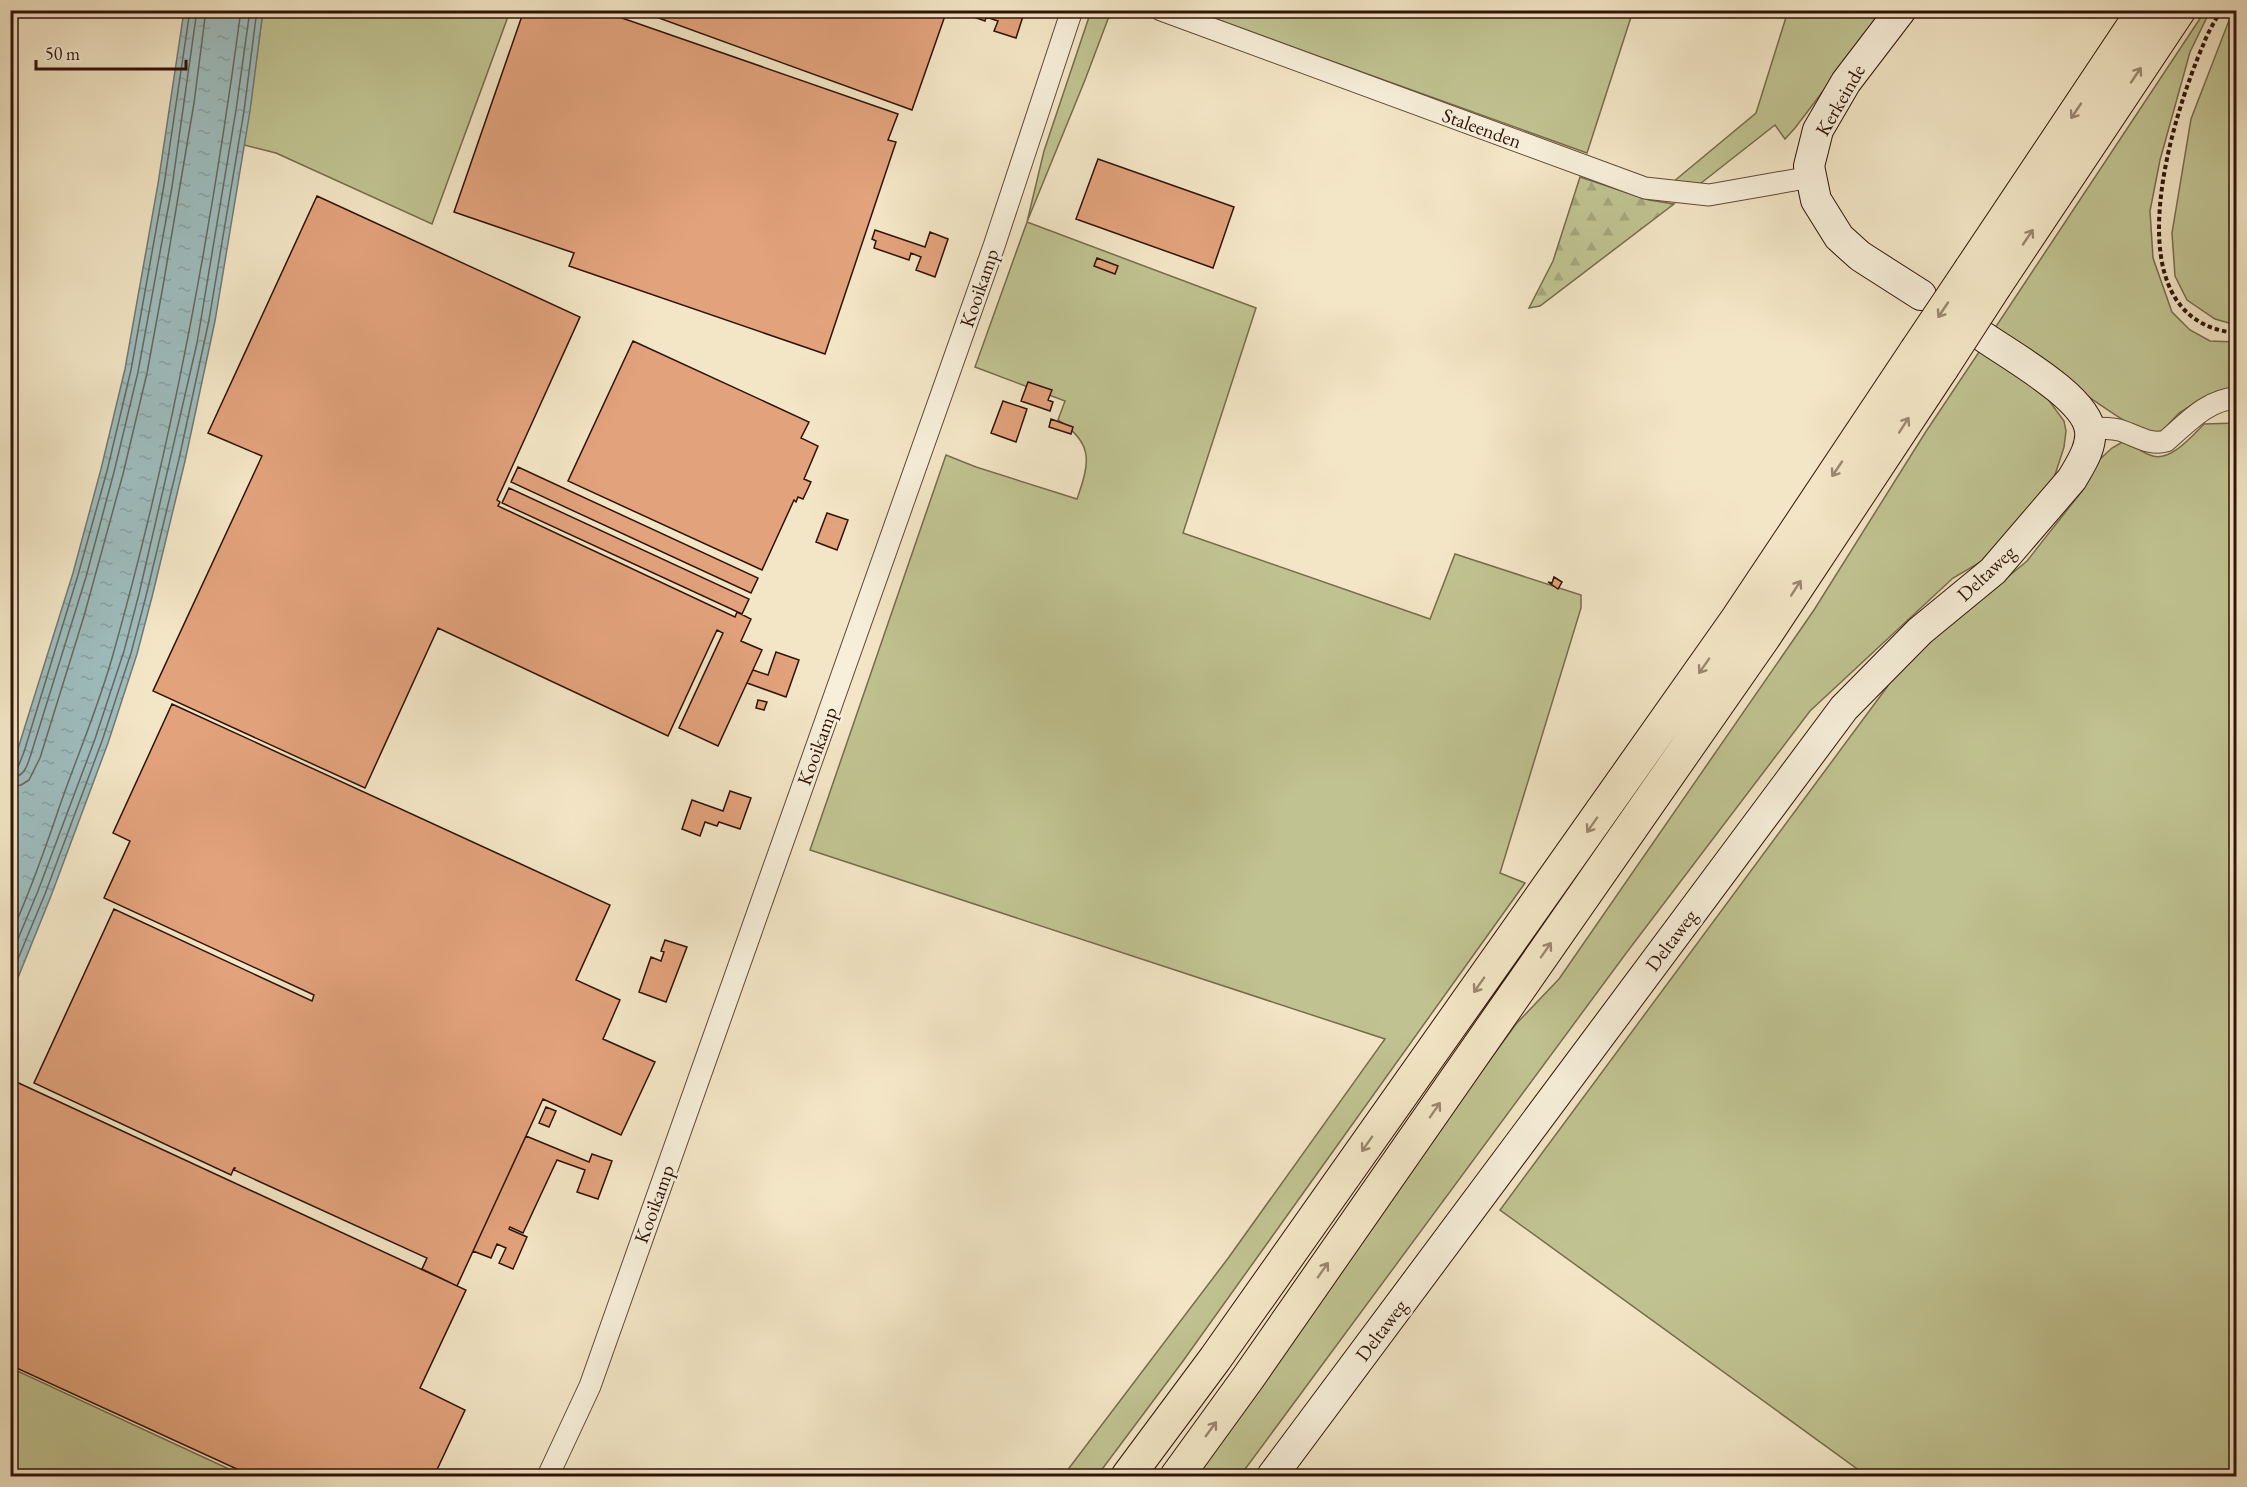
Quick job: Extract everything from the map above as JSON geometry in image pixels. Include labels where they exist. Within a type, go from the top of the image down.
[{"type":"highway","points":[[1177,1476],[1248,1378],[1764,637],[1929,359],[1983,277],[2144,10]]},
{"type":"highway","points":[[1983,277],[2179,10]]},
{"type":"highway","points":[[1128,1476],[1215,1359],[1738,618],[1929,359]]},
{"type":"street","name":"Kooikamp","points":[[548,1476],[590,1386],[990,257],[1072,10]]},
{"type":"street","name":"Staleenden","points":[[1161,10],[1645,188],[1709,195],[1811,177]]},
{"type":"street","name":"Kerkeinde","points":[[1901,10],[1846,82],[1818,130],[1809,166],[1816,201],[1839,237],[1860,256],[1921,295]]},
{"type":"street","points":[[1983,337],[2070,397],[2082,411],[2090,428],[2118,430],[2148,442],[2166,441],[2208,405],[2223,398],[2236,398]]},
{"type":"street","name":"Deltaweg","points":[[1272,1476],[1844,708],[1920,631],[1993,571],[2040,518],[2072,479],[2082,462],[2089,442],[2090,428]]},
{"type":"path","points":[[2221,10],[2204,42],[2170,144],[2158,234],[2161,264],[2169,286],[2181,306],[2197,321],[2208,327],[2236,333]]},
{"type":"green space","points":[[2236,10],[2236,325],[2215,319],[2187,300],[2175,276],[2172,233],[2191,119],[2228,23]]},
{"type":"green space","points":[[263,11],[510,11],[432,224],[276,153],[244,145]]},
{"type":"green space","points":[[1111,11],[1085,80],[1027,222],[1044,151],[1090,14]]},
{"type":"green space","points":[[1192,11],[1633,11],[1587,153]]},
{"type":"green space","points":[[1788,11],[1884,11],[1785,139],[1775,125],[1696,187],[1673,182],[1756,113]]},
{"type":"green space","points":[[2205,11],[2210,11],[2190,52],[2160,160],[2150,211],[2153,258],[2172,312],[2190,330],[2210,341],[2236,342],[2236,392],[2204,397],[2179,413],[2162,431],[2145,434],[1993,331]]},
{"type":"green space","points":[[1580,177],[1649,200],[1674,204],[1540,306],[1529,308],[1553,261]]},
{"type":"green space","points":[[1027,222],[1256,308],[1183,533],[1430,619],[1455,554],[1581,595],[1581,608],[1500,873],[1525,883],[1183,1361],[1097,1476],[1063,1476],[1229,1257],[1385,1039],[810,850],[946,455],[976,467],[1077,499],[1085,474],[1086,454],[1078,437],[1058,420],[1065,401],[975,367]]},
{"type":"green space","points":[[1981,349],[2045,395],[2064,421],[2066,431],[2064,447],[2052,484],[1984,560],[1953,578],[1810,711],[1627,952],[1240,1476],[1186,1476],[1516,1024],[1559,979],[1814,610],[1925,433]]},
{"type":"green space","points":[[2236,423],[2236,1476],[1867,1476],[1500,1210],[1887,687],[1897,669],[2027,561],[2082,491],[2099,460],[2112,448],[2126,440],[2147,454],[2157,457],[2165,456],[2180,447],[2204,424]]},
{"type":"green space","points":[[11,1368],[244,1476],[11,1476]]},
{"type":"water","points":[[184,11],[263,11],[250,111],[215,321],[185,461],[137,654],[108,743],[11,995],[11,771],[73,573],[125,369],[158,184]]},
{"type":"building","points":[[524,10],[599,10],[898,114],[888,140],[896,142],[825,354],[569,266],[574,253],[454,212]]},
{"type":"building","points":[[637,10],[947,10],[912,110]]},
{"type":"building","points":[[954,10],[1025,10],[1016,38],[994,31],[998,21],[986,17],[985,21]]},
{"type":"building","points":[[1098,159],[1234,207],[1213,268],[1076,219]]},
{"type":"building","points":[[317,196],[580,317],[497,500],[500,502],[498,506],[735,617],[737,612],[751,619],[741,641],[762,650],[718,746],[679,728],[723,633],[717,630],[668,736],[438,628],[365,788],[153,691],[262,456],[208,433]]},
{"type":"building","points":[[875,230],[925,247],[930,232],[948,239],[935,277],[916,270],[921,257],[911,253],[909,260],[874,248],[876,241],[872,239]]},
{"type":"building","points":[[1097,258],[1118,266],[1115,274],[1094,266]]},
{"type":"building","points":[[633,341],[809,422],[801,438],[818,446],[804,479],[811,482],[803,499],[798,497],[796,502],[794,500],[762,570],[568,481]]},
{"type":"building","points":[[1028,382],[1052,390],[1048,400],[1053,402],[1050,411],[1021,401]]},
{"type":"building","points":[[1003,401],[1027,409],[1016,442],[991,433]]},
{"type":"building","points":[[1051,419],[1073,427],[1071,434],[1049,427]]},
{"type":"building","points":[[518,467],[758,578],[751,593],[511,482]]},
{"type":"building","points":[[509,488],[749,599],[742,614],[502,503]]},
{"type":"building","points":[[827,513],[848,520],[837,550],[816,542]]},
{"type":"building","points":[[1554,577],[1562,582],[1558,589],[1548,582],[1552,583]]},
{"type":"building","points":[[776,652],[799,660],[786,697],[747,683],[753,670],[768,675]]},
{"type":"building","points":[[758,700],[767,702],[764,710],[756,708]]},
{"type":"building","points":[[172,704],[610,905],[576,980],[620,1000],[603,1039],[655,1062],[621,1135],[543,1099],[457,1286],[422,1269],[427,1258],[234,1170],[235,1168],[231,1175],[34,1083],[114,909],[312,1001],[314,995],[104,898],[130,841],[113,833]]},
{"type":"building","points":[[730,791],[751,798],[740,829],[719,822],[717,826],[705,822],[700,836],[682,829],[692,800],[723,811]]},
{"type":"building","points":[[665,940],[687,947],[666,1002],[639,992],[651,957],[661,961],[664,952],[661,951]]},
{"type":"building","points":[[10,1079],[466,1290],[420,1388],[465,1410],[434,1476],[252,1476],[10,1365]]},
{"type":"building","points":[[546,1107],[556,1111],[549,1127],[539,1123]]},
{"type":"building","points":[[526,1136],[589,1162],[592,1154],[612,1161],[598,1199],[577,1192],[585,1170],[557,1160],[523,1233],[510,1227],[509,1229],[527,1237],[513,1269],[499,1263],[506,1248],[497,1244],[491,1258],[473,1251]]}]
